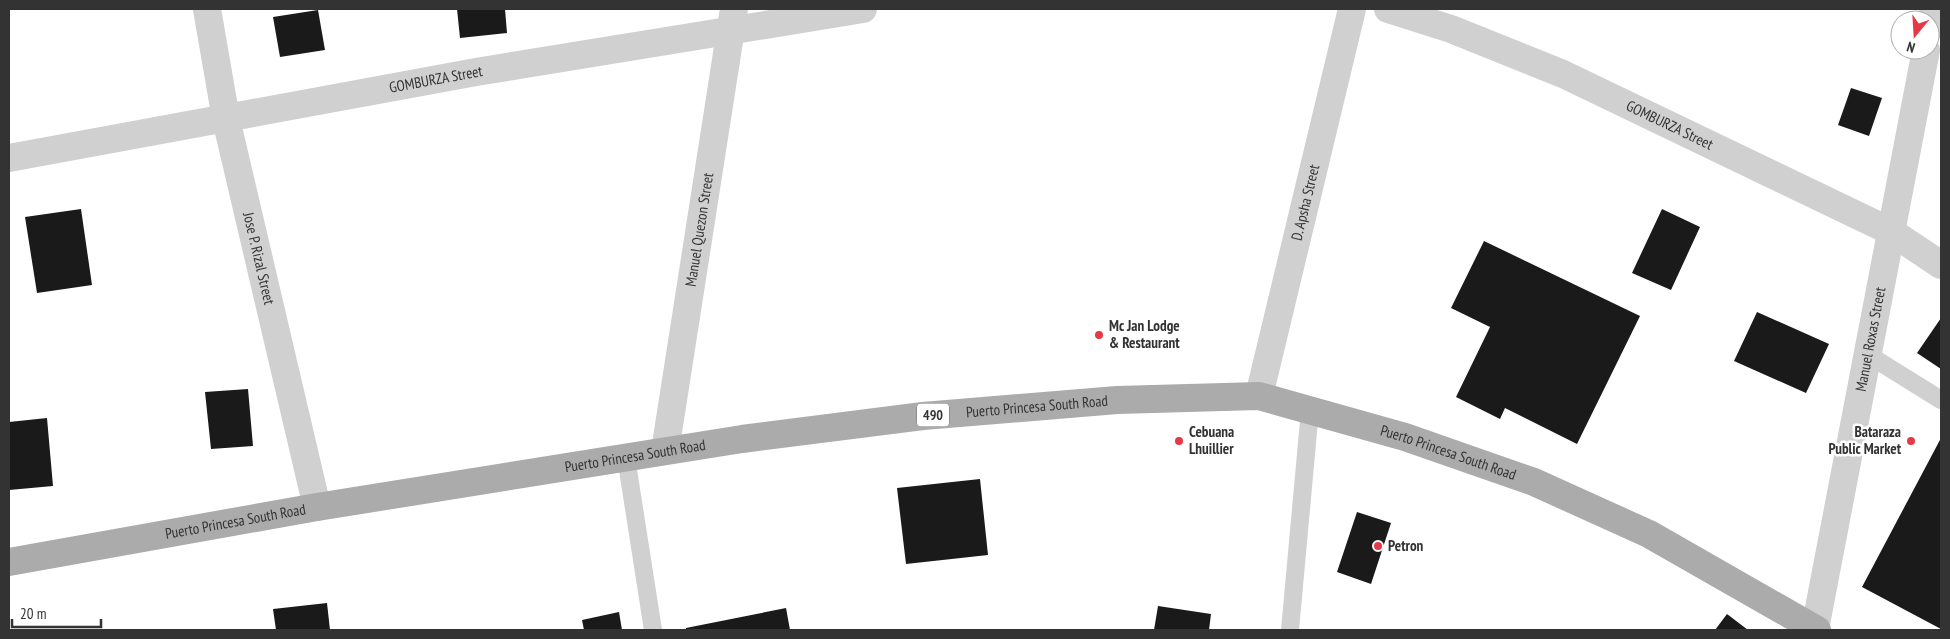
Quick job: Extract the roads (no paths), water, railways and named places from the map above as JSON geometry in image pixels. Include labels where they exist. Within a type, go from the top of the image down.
[{"type":"main road","name":"Puerto Princesa South Road","points":[[9,562],[317,507],[742,438],[922,416],[1116,400],[1259,396],[1405,437],[1534,482],[1649,534],[1816,629]]},
{"type":"street","name":"Jose P. Rizal Street","points":[[207,9],[226,120],[317,507]]},
{"type":"street","name":"GOMBURZA Street","points":[[9,158],[226,120],[731,21],[863,9]]},
{"type":"street","name":"D. Apsha Street","points":[[1259,396],[1352,9]]},
{"type":"street","name":"GOMBURZA Street","points":[[1388,9],[1452,29],[1563,74],[1890,231],[1941,266]]},
{"type":"street","name":"Manuel Quezon Street","points":[[665,451],[731,21]]},
{"type":"street","name":"Manuel Roxas Street","points":[[1816,629],[1890,231],[1924,60]]},
{"type":"lane","points":[[1867,354],[1941,400]]},
{"type":"lane","points":[[1290,630],[1310,410]]},
{"type":"lane","points":[[626,457],[653,630]]},
{"type":"place","name":"Mc Jan Lodge & Restaurant","points":[[1099,335]]},
{"type":"place","name":"Cebuana Lhuillier","points":[[1179,441]]},
{"type":"place","name":"Bataraza Public Market","points":[[1911,441]]},
{"type":"place","name":"Petron","points":[[1378,546]]}]
